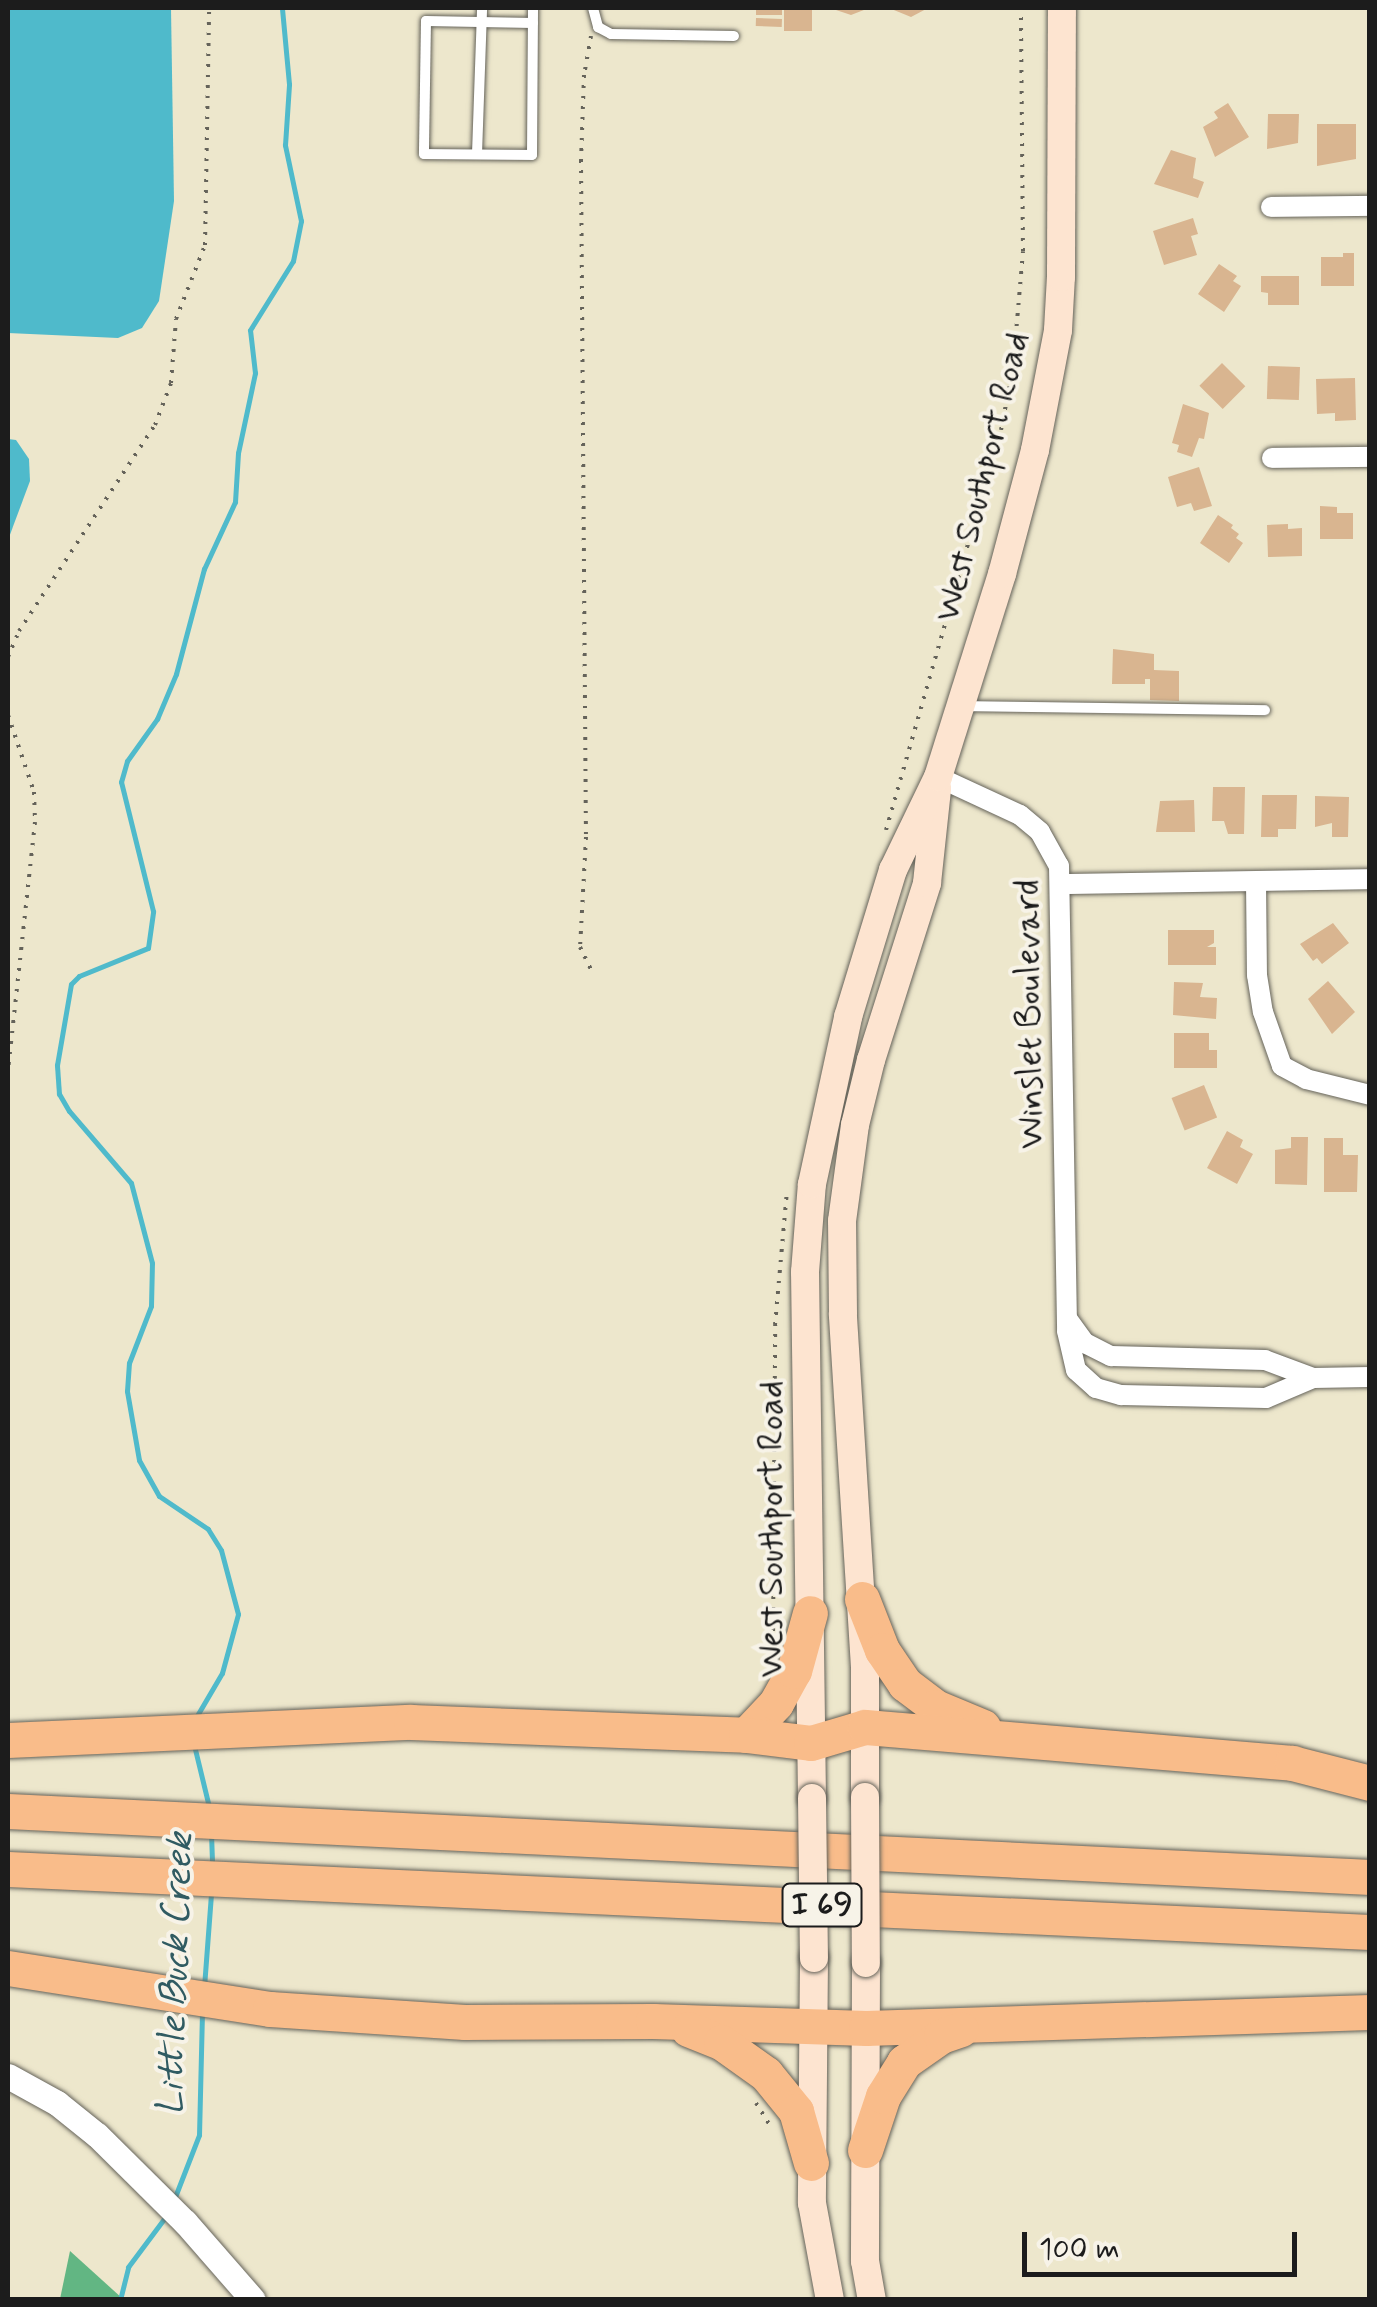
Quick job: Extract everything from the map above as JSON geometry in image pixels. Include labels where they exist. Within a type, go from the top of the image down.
[{"type":"highway","points":[[862,1599],[882,1650],[905,1684],[956,1717],[1032,1742]]},
{"type":"highway","points":[[746,1735],[776,1703],[794,1671],[810,1613]]},
{"type":"highway","points":[[8,1740],[411,1722],[746,1735],[810,1743],[865,1727],[1292,1763],[1370,1783]]},
{"type":"highway","name":"I 69","points":[[8,1811],[275,1820],[1370,1877]]},
{"type":"highway","name":"I 69","points":[[8,1869],[124,1871],[1370,1932]]},
{"type":"highway","points":[[8,1968],[270,2009],[465,2022],[653,2021],[866,2028],[1370,2012]]},
{"type":"highway","points":[[653,2021],[721,2042],[766,2074],[796,2111],[811,2163]]},
{"type":"highway","points":[[865,2150],[883,2096],[904,2062],[941,2036],[995,2022]]},
{"type":"main road","name":"West Southport Road","points":[[830,2300],[816,2244],[811,2163],[814,1958],[805,1272],[812,1184],[848,1017],[892,870],[938,777],[1021,506],[1058,330],[1062,8]]},
{"type":"main road","name":"West Southport Road","points":[[872,2300],[865,2261],[866,1797],[862,1599],[843,1314],[842,1221],[852,1140],[871,1060],[927,883],[938,777]]},
{"type":"street","points":[[1271,208],[1370,206]]},
{"type":"street","points":[[1272,458],[1370,457]]},
{"type":"street","name":"Winslet Boulevard","points":[[938,777],[1020,815],[1052,849],[1063,884],[1066,1317],[1068,1345],[1076,1370],[1084,1380],[1108,1393],[1266,1398],[1312,1378]]},
{"type":"street","points":[[1063,884],[1370,879]]},
{"type":"street","points":[[1256,882],[1257,975],[1263,1012],[1282,1066],[1306,1079],[1370,1094]]},
{"type":"street","name":"Winslet Boulevard","points":[[1066,1317],[1085,1343],[1111,1356],[1266,1360],[1312,1378],[1370,1377]]},
{"type":"street","points":[[8,2076],[57,2103],[96,2135],[253,2300]]},
{"type":"lane","points":[[426,8],[424,154],[532,154],[533,8]]},
{"type":"lane","points":[[477,154],[482,8]]},
{"type":"lane","points":[[593,8],[598,27],[610,34],[734,36]]},
{"type":"lane","points":[[426,20],[533,23]]},
{"type":"lane","points":[[961,706],[1265,710]]},
{"type":"path","points":[[8,657],[19,631],[155,425],[171,383],[176,319],[199,263],[206,228],[209,8]]},
{"type":"path","points":[[1020,8],[1022,206]]},
{"type":"path","points":[[592,972],[580,948],[586,837],[581,160],[584,75],[591,36],[598,27]]},
{"type":"path","points":[[8,715],[34,792],[35,822],[8,1072]]},
{"type":"green space","points":[[70,2251],[123,2299],[60,2299]]},
{"type":"water","points":[[8,8],[171,8],[174,201],[159,301],[142,328],[118,338],[8,333]]},
{"type":"water","points":[[8,439],[16,440],[29,459],[30,481],[8,540]]},
{"type":"building","points":[[756,8],[782,8],[782,15],[756,15]]},
{"type":"building","points":[[784,8],[812,8],[812,31],[784,31]]},
{"type":"building","points":[[830,8],[869,8],[851,15]]},
{"type":"building","points":[[889,8],[928,8],[911,17]]},
{"type":"building","points":[[756,18],[782,19],[782,27],[756,26]]},
{"type":"building","points":[[1228,103],[1249,137],[1215,157],[1203,127],[1218,118],[1214,112]]},
{"type":"building","points":[[1268,114],[1299,114],[1298,143],[1267,149]]},
{"type":"building","points":[[1317,124],[1356,124],[1356,159],[1317,166]]},
{"type":"building","points":[[1171,150],[1196,158],[1193,178],[1204,182],[1198,198],[1154,184]]},
{"type":"building","points":[[1193,218],[1198,234],[1191,236],[1197,255],[1164,265],[1153,231]]},
{"type":"building","points":[[1343,253],[1354,253],[1354,286],[1321,286],[1321,257],[1343,257]]},
{"type":"building","points":[[1219,264],[1237,276],[1233,281],[1241,286],[1224,312],[1198,294]]},
{"type":"building","points":[[1261,276],[1299,276],[1299,305],[1268,305],[1268,293],[1261,292]]},
{"type":"building","points":[[1222,363],[1245,386],[1223,409],[1199,386]]},
{"type":"building","points":[[1268,366],[1300,367],[1299,400],[1267,399]]},
{"type":"building","points":[[1355,378],[1356,420],[1335,421],[1335,413],[1317,414],[1316,379]]},
{"type":"building","points":[[1183,404],[1209,413],[1204,439],[1199,438],[1192,457],[1177,452],[1179,445],[1172,443]]},
{"type":"building","points":[[1199,467],[1212,506],[1194,511],[1191,503],[1177,507],[1168,477]]},
{"type":"building","points":[[1320,506],[1337,507],[1337,513],[1353,513],[1353,539],[1320,539]]},
{"type":"building","points":[[1218,515],[1233,525],[1231,528],[1239,534],[1236,538],[1243,543],[1229,563],[1200,543]]},
{"type":"building","points":[[1288,524],[1288,529],[1302,528],[1302,556],[1268,557],[1267,525]]},
{"type":"building","points":[[1113,649],[1154,654],[1154,670],[1179,671],[1179,701],[1150,700],[1150,679],[1145,679],[1145,684],[1112,684]]},
{"type":"building","points":[[1213,787],[1245,787],[1244,834],[1228,834],[1224,821],[1212,821]]},
{"type":"building","points":[[1262,795],[1297,795],[1296,829],[1278,829],[1278,837],[1261,837]]},
{"type":"building","points":[[1315,796],[1349,797],[1348,837],[1332,837],[1332,823],[1315,827]]},
{"type":"building","points":[[1194,800],[1195,832],[1156,832],[1160,801]]},
{"type":"building","points":[[1333,923],[1349,943],[1322,964],[1317,958],[1313,961],[1300,944]]},
{"type":"building","points":[[1168,930],[1214,930],[1214,943],[1207,947],[1216,947],[1216,965],[1168,965]]},
{"type":"building","points":[[1328,981],[1355,1012],[1332,1034],[1308,999]]},
{"type":"building","points":[[1174,982],[1203,983],[1200,997],[1217,998],[1216,1019],[1173,1015]]},
{"type":"building","points":[[1174,1033],[1209,1033],[1209,1050],[1217,1050],[1217,1068],[1174,1068]]},
{"type":"building","points":[[1204,1085],[1217,1117],[1185,1131],[1172,1098]]},
{"type":"building","points":[[1227,1131],[1243,1140],[1240,1147],[1253,1154],[1237,1184],[1207,1168]]},
{"type":"building","points":[[1291,1137],[1308,1137],[1307,1185],[1275,1184],[1275,1150],[1291,1148]]},
{"type":"building","points":[[1324,1138],[1343,1138],[1343,1155],[1358,1155],[1357,1192],[1324,1192]]},
{"type":"waterway","name":"Little Buck Creek","points":[[195,1719],[222,1673],[238,1614],[221,1550],[208,1529],[159,1496],[139,1460],[127,1391],[129,1363],[151,1306],[152,1263],[131,1183],[69,1111],[59,1094],[57,1065],[71,984],[79,976],[148,948],[153,911],[121,782],[127,761],[157,719],[176,674],[204,569],[235,502],[238,453],[255,373],[250,330],[293,261],[301,221],[285,145],[289,84],[282,8]]},
{"type":"waterway","name":"Little Buck Creek","points":[[194,1745],[209,1807]]},
{"type":"waterway","name":"Little Buck Creek","points":[[211,1833],[212,1867]]},
{"type":"waterway","name":"Little Buck Creek","points":[[204,1987],[211,1893]]},
{"type":"waterway","name":"Little Buck Creek","points":[[173,2202],[199,2135],[202,2013]]},
{"type":"waterway","name":"Little Buck Creek","points":[[120,2300],[128,2267],[166,2216]]}]
